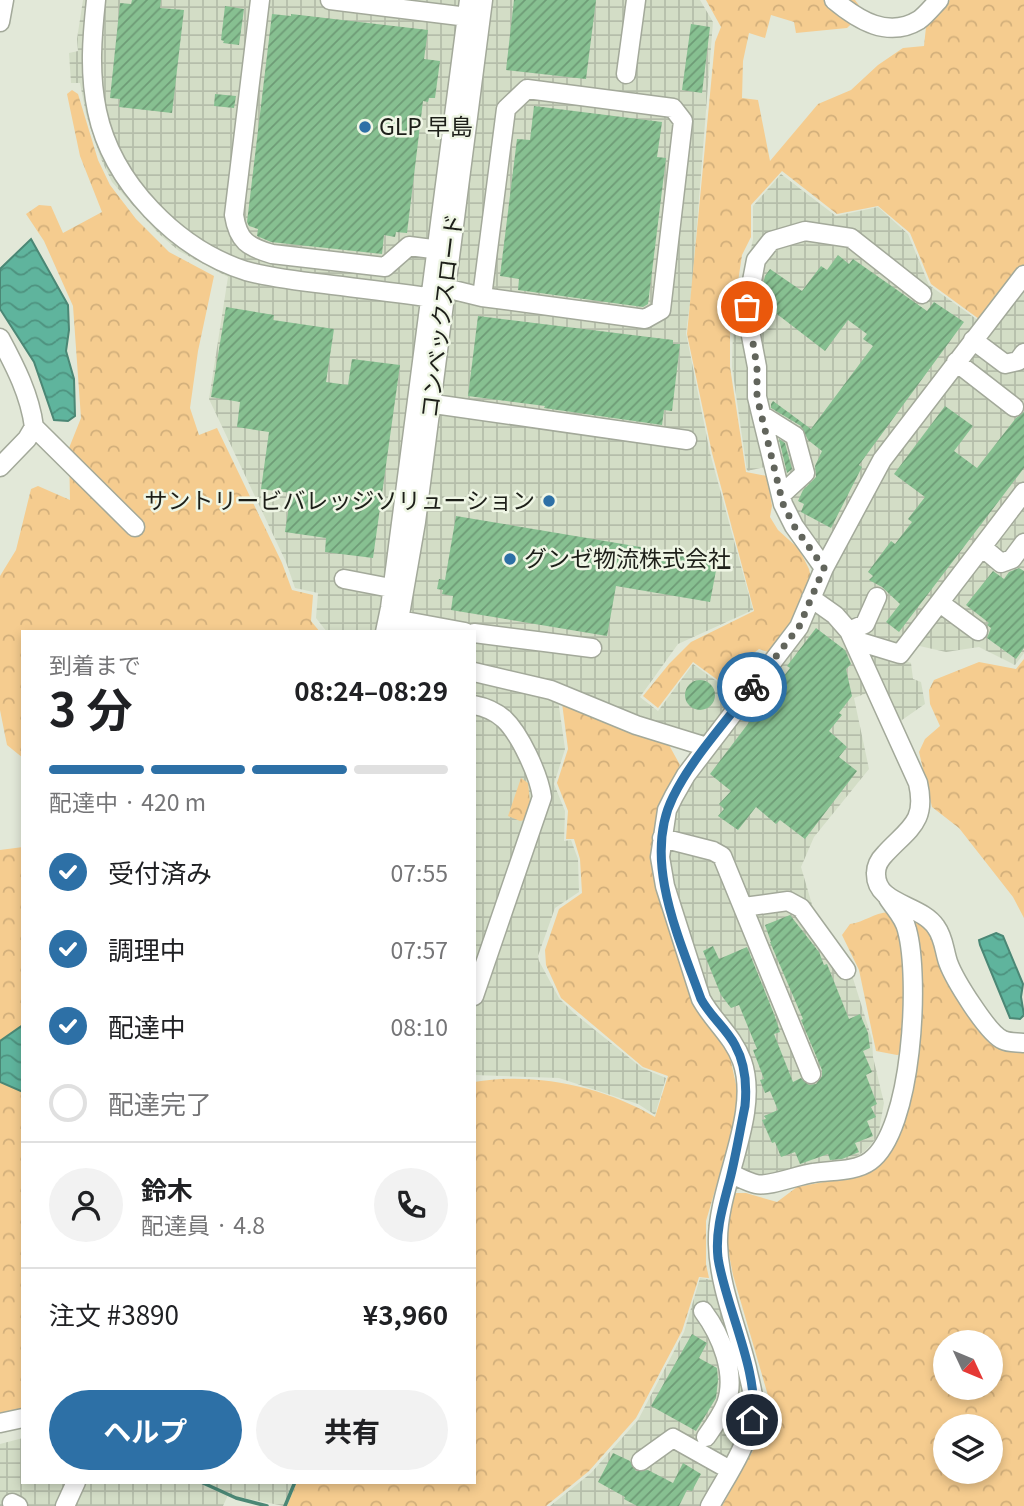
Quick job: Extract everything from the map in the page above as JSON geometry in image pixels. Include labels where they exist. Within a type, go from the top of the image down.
[{"type":"street","points":[[0,22],[4,0]]},
{"type":"street","points":[[96,0],[91,41],[92,81],[97,113],[105,137],[133,187],[167,224],[188,241],[212,256],[244,270],[270,277],[482,297],[645,320],[661,310],[683,121],[673,108],[527,89],[506,109],[482,297]]},
{"type":"street","points":[[260,0],[234,215],[236,228],[244,241],[254,249],[272,254],[385,267],[409,246],[444,251]]},
{"type":"street","points":[[330,0],[472,12]]},
{"type":"street","name":"コンベックスロード","points":[[392,625],[416,522],[424,403],[472,12],[484,0]]},
{"type":"street","points":[[626,74],[636,0]]},
{"type":"street","points":[[834,0],[858,20],[878,26],[895,27],[919,20],[939,0]]},
{"type":"street","points":[[824,568],[794,526],[781,495],[757,397],[755,354],[748,320],[749,288],[756,260],[771,242],[805,231],[851,238],[922,294]]},
{"type":"street","points":[[710,1506],[744,1446],[754,1411],[750,1380],[718,1256],[719,1219],[746,1092],[743,1064],[735,1044],[708,1012],[701,999],[665,886],[660,857],[667,810],[707,747],[799,627],[824,568],[882,460],[973,340],[1020,286]]},
{"type":"street","points":[[0,338],[21,382],[34,427],[135,527]]},
{"type":"street","points":[[973,340],[1005,364],[1018,361],[1024,353]]},
{"type":"street","points":[[956,362],[1014,407]]},
{"type":"street","points":[[424,403],[687,440]]},
{"type":"street","points":[[763,416],[795,436],[805,473],[781,495]]},
{"type":"street","points":[[0,466],[27,439],[34,427]]},
{"type":"street","points":[[852,635],[900,654],[982,547],[1021,503]]},
{"type":"street","points":[[982,547],[1001,563],[1012,559],[1024,543]]},
{"type":"street","points":[[344,579],[399,590]]},
{"type":"street","points":[[852,635],[865,624],[877,597]]},
{"type":"street","points":[[730,1177],[757,1185],[858,1167],[870,1161],[888,1138],[913,1039],[913,966],[907,928],[876,880],[878,862],[919,817],[922,800],[918,783],[852,635],[835,615],[811,598]]},
{"type":"street","points":[[940,603],[978,631]]},
{"type":"street","points":[[392,625],[444,630]]},
{"type":"street","points":[[476,633],[592,648]]},
{"type":"street","points":[[476,672],[551,690],[636,725],[707,747]]},
{"type":"street","points":[[476,706],[494,711],[513,730],[538,778],[542,797],[476,990]]},
{"type":"street","points":[[662,838],[713,851],[722,856],[811,1073]]},
{"type":"street","points":[[888,898],[913,908],[935,926],[944,942],[953,973],[988,1028],[1006,1042],[1024,1042]]},
{"type":"street","points":[[744,907],[788,901],[801,908],[846,970]]},
{"type":"street","points":[[703,1311],[715,1327],[730,1377],[726,1406],[706,1437]]},
{"type":"street","points":[[722,1346],[740,1339]]},
{"type":"street","points":[[0,1423],[21,1418]]},
{"type":"street","points":[[641,1461],[673,1438],[730,1470]]},
{"type":"street","points":[[65,1506],[75,1484]]},
{"type":"street","points":[[78,1506],[88,1484]]},
{"type":"shaded area","points":[[83,0],[700,0],[713,22],[686,333],[710,453],[753,610],[678,644],[640,697],[658,711],[693,664],[737,696],[792,624],[813,578],[797,540],[773,505],[769,466],[747,471],[732,367],[733,332],[753,239],[753,206],[781,174],[836,216],[878,207],[908,234],[929,285],[979,321],[1024,289],[1024,653],[1015,665],[979,647],[946,652],[915,645],[903,660],[911,663],[913,679],[921,682],[925,704],[889,729],[872,691],[854,698],[869,769],[814,837],[801,867],[818,925],[851,972],[872,1039],[873,1057],[884,1103],[878,1136],[865,1151],[849,1161],[761,1182],[738,1168],[725,1219],[728,1273],[764,1399],[762,1410],[717,1506],[550,1506],[591,1473],[638,1420],[684,1332],[700,1278],[712,1280],[708,1226],[729,1163],[741,1106],[739,1068],[714,1025],[654,853],[694,752],[558,699],[565,749],[554,784],[565,811],[564,841],[571,840],[578,859],[579,892],[555,908],[538,956],[539,961],[559,998],[574,1013],[642,1068],[666,1078],[655,1115],[638,1104],[559,1078],[476,1075],[476,630],[325,630],[316,618],[318,593],[295,588],[286,562],[209,399],[228,277],[179,251],[159,234],[112,182],[86,114],[80,83],[71,83],[69,53],[78,51],[77,39]]},
{"type":"shaded area","points":[[21,1439],[21,1484],[293,1484],[284,1506],[228,1495],[223,1506],[0,1506],[0,1444]]},
{"type":"green space","points":[[706,0],[855,0],[864,12],[847,28],[796,33],[794,22],[771,15],[765,38],[749,33],[743,61],[742,98],[758,100],[770,161],[818,104],[851,90],[878,65],[903,48],[924,46],[926,27],[950,0],[1024,0],[1024,279],[1011,277],[979,319],[931,284],[910,233],[878,206],[837,214],[782,171],[751,205],[751,237],[742,255],[730,335],[730,367],[746,472],[767,476],[772,506],[770,517],[778,530],[799,549],[811,578],[790,624],[768,652],[759,649],[750,656],[747,668],[751,675],[737,694],[693,662],[658,708],[643,696],[669,664],[691,642],[754,611],[712,453],[687,334],[715,42],[721,27]]},
{"type":"green space","points":[[72,90],[78,94],[98,160],[110,185],[136,219],[169,252],[214,276],[198,351],[190,408],[199,435],[217,428],[282,563],[292,590],[313,595],[311,621],[318,630],[21,630],[21,756],[7,745],[0,710],[0,576],[16,550],[31,489],[38,486],[70,500],[69,448],[81,418],[73,306],[44,241],[26,214],[39,205],[51,206],[63,233],[102,212],[80,156],[67,94]]},
{"type":"green space","points":[[1024,659],[1024,918],[1013,897],[959,828],[932,807],[919,752],[925,739],[940,726],[930,704],[929,690],[934,680],[979,662],[1016,669]]},
{"type":"green space","points":[[562,703],[669,745],[680,765],[657,812],[652,843],[656,886],[693,1001],[728,1048],[739,1098],[706,1221],[706,1264],[709,1278],[699,1277],[682,1331],[636,1418],[589,1471],[546,1506],[287,1506],[296,1484],[476,1484],[476,1082],[521,1079],[568,1084],[613,1097],[655,1117],[668,1076],[643,1067],[561,998],[546,965],[545,950],[559,909],[582,893],[580,859],[574,839],[566,839],[568,811],[557,783],[568,749]]},
{"type":"green space","points":[[521,778],[528,783],[530,802],[525,820],[520,821],[508,816]]},
{"type":"green space","points":[[21,847],[21,1417],[0,1424],[0,850]]},
{"type":"green space","points":[[889,912],[915,918],[929,926],[987,1035],[1024,1036],[1024,1506],[722,1506],[755,1447],[769,1399],[733,1275],[727,1244],[728,1218],[734,1193],[746,1193],[777,1202],[797,1187],[866,1174],[890,1149],[906,1053],[897,1055],[876,1051],[859,970],[842,935],[850,924]]},
{"type":"water","points":[[31,239],[68,305],[66,351],[74,379],[75,416],[68,421],[54,420],[34,362],[0,309],[0,269]]},
{"type":"water","points":[[996,933],[1003,936],[1023,984],[1021,997],[1024,1015],[1020,1019],[1010,1018],[980,945],[979,940]]},
{"type":"water","points":[[21,1026],[21,1091],[0,1082],[0,1041]]},
{"type":"building","points":[[132,0],[161,0],[160,8],[184,10],[172,113],[119,107],[120,99],[110,98],[120,3],[131,4]]},
{"type":"building","points":[[514,0],[596,0],[586,79],[506,70]]},
{"type":"building","points":[[225,6],[244,9],[239,45],[223,43],[221,40]]},
{"type":"building","points":[[272,14],[428,30],[424,59],[440,61],[435,98],[429,98],[428,102],[423,101],[407,233],[396,232],[395,237],[384,235],[382,254],[271,242],[257,236],[258,229],[249,226],[247,222]]},
{"type":"building","points":[[691,24],[710,27],[702,93],[682,90]]},
{"type":"building","points":[[215,94],[236,96],[234,108],[214,106]]},
{"type":"building","points":[[534,106],[662,122],[657,157],[666,158],[648,304],[643,307],[518,290],[519,279],[500,276],[517,139],[530,140]]},
{"type":"building","points":[[838,255],[849,264],[853,259],[927,311],[934,302],[964,322],[859,465],[862,467],[831,528],[801,512],[804,504],[798,501],[803,490],[816,477],[815,466],[822,451],[808,440],[801,426],[771,408],[771,404],[773,401],[811,429],[873,346],[863,339],[867,334],[848,320],[825,351],[760,301],[766,291],[762,288],[770,269],[802,291],[821,266],[827,270]]},
{"type":"building","points":[[226,307],[274,315],[273,320],[334,329],[326,382],[348,385],[352,359],[400,365],[373,558],[325,552],[326,538],[285,532],[291,493],[261,489],[269,432],[237,427],[240,402],[211,397]]},
{"type":"building","points":[[478,316],[673,340],[673,344],[680,344],[672,411],[664,410],[662,425],[468,396]]},
{"type":"building","points":[[945,406],[973,426],[954,451],[977,468],[1016,418],[1024,412],[1024,468],[899,632],[886,622],[900,604],[882,587],[869,580],[873,576],[868,572],[891,541],[895,544],[912,522],[908,519],[925,497],[894,474]]},
{"type":"building","points":[[779,439],[785,443],[792,469],[787,473]]},
{"type":"building","points":[[456,516],[718,560],[710,602],[616,586],[607,636],[451,610],[453,596],[442,594],[443,590],[437,589],[439,579],[445,580]]},
{"type":"building","points":[[1019,568],[1024,571],[1024,648],[1016,659],[987,638],[991,628],[987,625],[989,623],[966,605],[993,571],[1004,579],[1009,572]]},
{"type":"building","points":[[816,628],[845,650],[851,664],[846,669],[852,696],[829,731],[847,747],[839,757],[857,771],[805,839],[780,820],[776,824],[756,807],[738,830],[718,816],[724,809],[719,804],[731,791],[710,774],[790,668],[787,666]]},
{"type":"building","points":[[700,680],[711,684],[715,695],[711,706],[700,710],[689,706],[685,695],[689,684]]},
{"type":"building","points":[[790,915],[819,952],[824,965],[827,964],[849,1019],[860,1014],[868,1033],[870,1048],[863,1051],[872,1072],[866,1075],[877,1104],[871,1107],[876,1117],[867,1121],[873,1136],[855,1143],[859,1152],[842,1159],[830,1160],[828,1154],[800,1164],[795,1152],[781,1157],[762,1120],[766,1119],[764,1116],[778,1110],[770,1091],[765,1093],[760,1080],[764,1079],[753,1050],[757,1049],[739,1005],[731,1008],[721,995],[703,951],[713,946],[719,959],[747,947],[774,1014],[780,1032],[774,1034],[793,1082],[801,1078],[809,1085],[816,1084],[822,1076],[822,1070],[765,925]]},
{"type":"building","points":[[692,1334],[707,1343],[699,1358],[717,1368],[718,1380],[716,1398],[696,1431],[651,1406]]},
{"type":"building","points":[[613,1453],[630,1461],[636,1471],[648,1470],[673,1483],[683,1463],[701,1474],[692,1491],[687,1490],[679,1506],[637,1506],[598,1482]]},
{"type":"waterway","points":[[205,1484],[236,1498],[267,1506]]},
{"type":"waterway","points":[[285,1506],[294,1484]]},
{"type":"way so far","points":[[747,307],[757,367],[757,397],[783,504],[794,526],[824,568],[799,627],[752,687]]},
{"type":"place","name":"GLP 早島","points":[[365,127]]},
{"type":"place","name":"サントリービバレッジソリューション","points":[[549,501]]},
{"type":"place","name":"グンゼ物流株式会社","points":[[510,559]]},
{"type":"route","points":[[752,687],[686,775],[674,796],[667,810],[660,857],[665,886],[701,999],[708,1012],[735,1044],[743,1064],[745,1106],[719,1219],[718,1256],[750,1380],[754,1411],[752,1420]]}]
